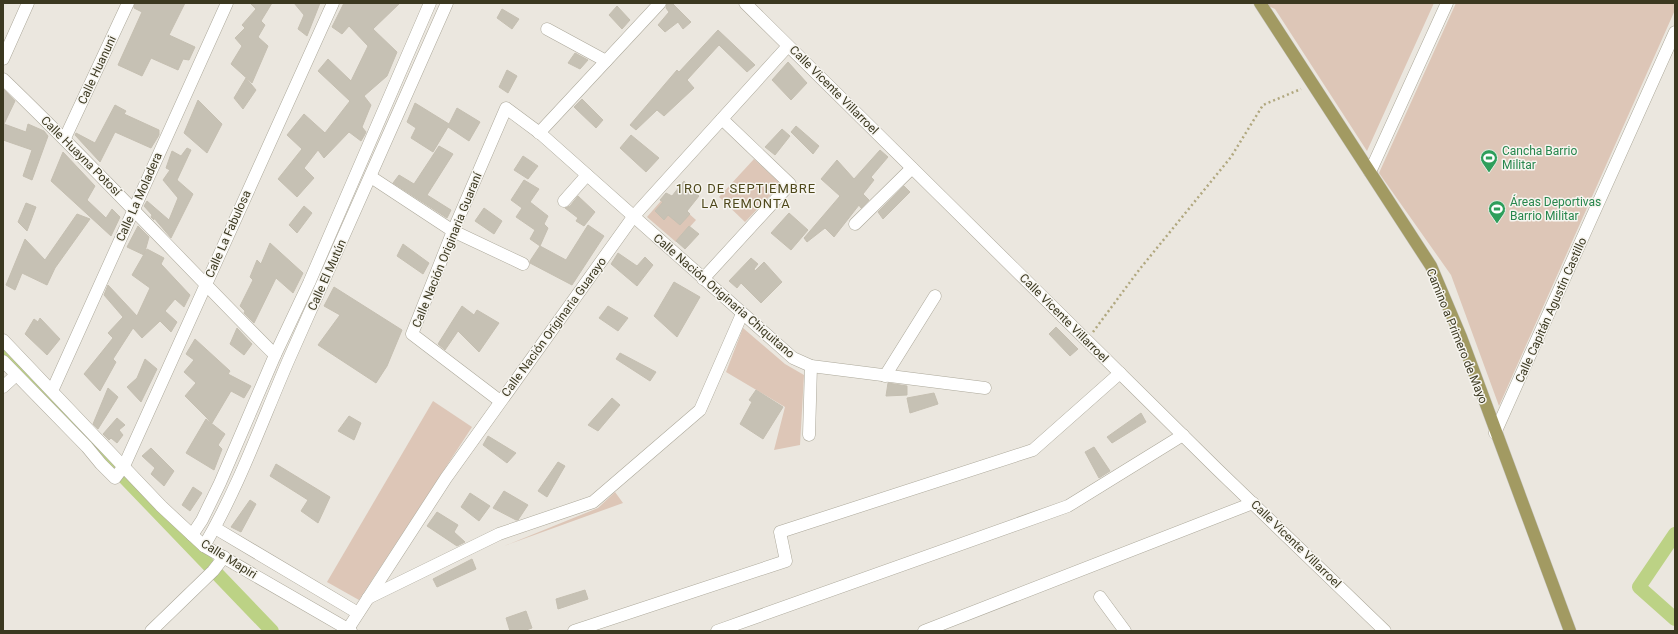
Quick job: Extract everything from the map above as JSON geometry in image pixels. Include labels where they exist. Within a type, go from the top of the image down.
[{"type":"main road","name":"Camino a Primero de Mayo","points":[[1260,3],[1431,266],[1461,337],[1495,433],[1570,631]]},
{"type":"street","points":[[3,59],[28,3]]},
{"type":"street","name":"Calle Huanuni","points":[[65,138],[128,3]]},
{"type":"street","name":"Calle La Moladera","points":[[52,391],[227,3]]},
{"type":"street","name":"Calle La Fabulosa","points":[[124,466],[332,3]]},
{"type":"street","name":"Calle El Mutún","points":[[192,536],[202,520],[220,483],[274,355],[309,283],[430,3]]},
{"type":"street","name":"Calle El Mutún","points":[[204,546],[215,528],[447,3]]},
{"type":"street","points":[[539,133],[660,3]]},
{"type":"street","name":"Calle Vicente Villarroel","points":[[745,3],[1120,373],[1385,631]]},
{"type":"street","points":[[1370,172],[1447,3]]},
{"type":"street","points":[[547,29],[606,61]]},
{"type":"street","name":"Calle Capitán Agustín Castillo","points":[[1495,433],[1675,32]]},
{"type":"street","name":"Calle Nación Originaria Guarayo","points":[[349,630],[367,598],[446,478],[633,217],[788,46]]},
{"type":"street","name":"Calle Huayna Potosí","points":[[3,79],[65,138],[274,355]]},
{"type":"street","name":"Calle Nación Originaria Chiquitano","points":[[506,108],[539,133],[793,358],[811,366],[985,388]]},
{"type":"street","name":"Calle Nación Originaria Guaraní","points":[[500,401],[412,334],[453,231],[506,108]]},
{"type":"street","points":[[703,279],[790,184],[722,119]]},
{"type":"street","points":[[856,224],[912,168]]},
{"type":"street","points":[[564,201],[587,175]]},
{"type":"street","points":[[371,177],[453,231],[523,264]]},
{"type":"street","points":[[885,376],[935,296]]},
{"type":"street","points":[[367,598],[499,534],[593,502],[700,410],[742,314]]},
{"type":"street","name":"Calle Mapiri","points":[[3,340],[161,506],[192,536],[204,546],[349,630]]},
{"type":"street","points":[[3,361],[87,446],[100,464],[115,478],[124,466]]},
{"type":"street","points":[[809,434],[811,366]]},
{"type":"street","points":[[574,631],[786,561],[780,532],[1033,450],[1120,373]]},
{"type":"street","points":[[3,387],[16,375]]},
{"type":"street","points":[[717,631],[1068,506],[1183,434]]},
{"type":"street","points":[[924,631],[1253,503]]},
{"type":"street","points":[[215,528],[358,613]]},
{"type":"street","points":[[151,631],[213,571],[224,557]]},
{"type":"street","points":[[1100,597],[1125,631]]},
{"type":"path","points":[[1087,340],[1139,270],[1231,157],[1263,105],[1313,84]]},
{"type":"shaded area","points":[[1266,3],[1434,3],[1367,151],[1275,9],[1266,5]]},
{"type":"shaded area","name":"Áreas Deportivas Barrio Militar","points":[[1456,3],[1675,3],[1675,10],[1499,406],[1451,275],[1379,173]]},
{"type":"shaded area","points":[[754,159],[781,184],[745,222],[719,197]]},
{"type":"shaded area","points":[[667,194],[696,220],[676,242],[647,217]]},
{"type":"shaded area","points":[[743,328],[785,364],[804,375],[800,445],[774,450],[785,407],[726,372]]},
{"type":"shaded area","points":[[433,401],[472,427],[359,600],[327,582]]},
{"type":"shaded area","points":[[615,492],[623,503],[504,546],[598,508]]},
{"type":"building","points":[[135,3],[185,3],[169,35],[195,47],[189,60],[183,59],[178,70],[151,58],[142,76],[118,65],[142,12],[134,8]]},
{"type":"building","points":[[250,3],[272,3],[261,21],[265,25],[258,37],[268,46],[252,83],[231,64],[242,46],[235,38],[245,28],[242,25],[256,9]]},
{"type":"building","points":[[294,3],[320,3],[307,36],[298,29],[304,15]]},
{"type":"building","points":[[344,3],[400,3],[373,29],[397,52],[387,76],[364,96],[371,105],[362,127],[366,132],[361,141],[349,132],[324,158],[318,150],[304,168],[314,178],[297,197],[278,179],[302,149],[287,135],[304,114],[325,133],[350,101],[318,71],[328,59],[351,81],[368,46],[349,26],[342,34],[332,27]]},
{"type":"building","points":[[667,3],[672,3],[691,22],[683,29],[678,22],[665,32],[658,25],[669,12],[666,8]]},
{"type":"building","points":[[617,6],[630,20],[622,29],[609,15]]},
{"type":"building","points":[[502,9],[519,19],[512,29],[497,18]]},
{"type":"building","points":[[718,30],[755,65],[747,72],[719,45],[687,80],[694,88],[664,116],[657,110],[636,130],[630,125],[677,70],[679,72]]},
{"type":"building","points":[[575,53],[588,60],[580,69],[568,63]]},
{"type":"building","points":[[788,62],[807,83],[791,100],[772,80]]},
{"type":"building","points":[[507,70],[517,76],[508,93],[499,87]]},
{"type":"building","points":[[246,78],[256,90],[243,109],[234,98]]},
{"type":"building","points":[[3,89],[15,101],[4,124],[26,132],[28,124],[44,131],[48,136],[32,180],[23,176],[32,150],[3,140]]},
{"type":"building","points":[[582,99],[603,120],[596,128],[574,107]]},
{"type":"building","points":[[198,100],[222,124],[207,153],[184,133]]},
{"type":"building","points":[[415,103],[449,124],[457,108],[480,122],[469,141],[448,127],[433,152],[411,138],[416,128],[407,122]]},
{"type":"building","points":[[115,105],[126,111],[124,114],[159,130],[159,135],[151,148],[115,132],[100,162],[75,135],[76,133],[95,143]]},
{"type":"building","points":[[796,126],[819,146],[813,154],[791,132]]},
{"type":"building","points":[[782,129],[790,136],[775,155],[765,147]]},
{"type":"building","points":[[631,135],[659,158],[646,172],[620,148]]},
{"type":"building","points":[[439,146],[453,154],[427,195],[451,210],[447,218],[393,183],[399,175],[414,184]]},
{"type":"building","points":[[187,148],[191,150],[177,180],[193,194],[171,238],[154,218],[154,220],[151,217],[152,215],[144,206],[147,201],[169,220],[178,198],[163,180],[170,170],[166,168],[172,151],[181,156]]},
{"type":"building","points":[[880,150],[888,157],[871,177],[874,180],[863,194],[869,200],[861,208],[859,205],[834,237],[825,228],[807,242],[804,238],[840,196],[821,179],[837,160],[854,179]]},
{"type":"building","points":[[63,152],[95,186],[87,200],[106,218],[112,209],[120,217],[111,236],[51,181]]},
{"type":"building","points":[[523,156],[538,166],[528,179],[514,170]]},
{"type":"building","points":[[524,180],[539,189],[530,202],[548,216],[544,224],[548,228],[540,246],[530,239],[535,230],[516,217],[522,208],[511,200]]},
{"type":"building","points":[[684,181],[699,196],[687,211],[690,214],[680,225],[668,215],[664,220],[655,211],[663,202],[660,200],[666,193],[672,196]]},
{"type":"building","points":[[904,186],[910,192],[883,219],[878,212]]},
{"type":"building","points":[[578,196],[595,212],[584,226],[576,221],[578,218],[565,208],[570,206]]},
{"type":"building","points":[[26,203],[36,207],[27,231],[18,222]]},
{"type":"building","points":[[304,206],[312,213],[297,233],[289,225]]},
{"type":"building","points":[[484,208],[502,221],[494,234],[475,221]]},
{"type":"building","points":[[789,213],[808,230],[791,250],[771,233]]},
{"type":"building","points":[[77,214],[90,219],[55,268],[47,285],[22,273],[15,290],[6,285],[25,239],[45,260]]},
{"type":"building","points":[[588,225],[604,236],[572,285],[530,263],[540,246],[566,260]]},
{"type":"building","points":[[138,226],[149,237],[144,255],[127,247]]},
{"type":"building","points":[[689,226],[699,234],[685,249],[676,241]]},
{"type":"building","points":[[270,243],[303,273],[293,293],[276,278],[254,323],[244,313],[245,311],[240,306],[253,280],[250,277],[257,260],[261,264]]},
{"type":"building","points":[[403,244],[429,263],[423,274],[397,256]]},
{"type":"building","points":[[147,249],[164,258],[161,264],[190,295],[184,307],[175,299],[165,311],[177,322],[171,332],[160,321],[142,338],[133,328],[113,359],[116,362],[100,391],[84,374],[113,338],[108,333],[123,317],[104,295],[108,285],[137,316],[150,288],[132,275]]},
{"type":"building","points":[[618,253],[637,266],[645,257],[653,265],[637,286],[611,264]]},
{"type":"building","points":[[751,258],[758,264],[754,269],[755,271],[764,262],[782,282],[761,303],[741,283],[737,288],[729,281]]},
{"type":"building","points":[[674,282],[700,297],[677,337],[654,316]]},
{"type":"building","points":[[334,287],[402,330],[387,366],[376,383],[318,345],[340,315],[324,306]]},
{"type":"building","points":[[462,306],[474,315],[477,310],[499,323],[479,352],[458,331],[445,350],[438,344]]},
{"type":"building","points":[[608,306],[628,318],[618,331],[599,318]]},
{"type":"building","points":[[40,318],[60,339],[47,355],[25,334],[34,319],[38,322]]},
{"type":"building","points":[[1056,327],[1078,349],[1070,356],[1049,334]]},
{"type":"building","points":[[237,328],[252,344],[244,355],[230,344]]},
{"type":"building","points":[[195,339],[230,371],[228,374],[251,386],[244,398],[231,391],[212,423],[185,396],[196,383],[184,372],[194,360],[186,354]]},
{"type":"building","points":[[620,353],[656,372],[650,381],[616,359]]},
{"type":"building","points":[[145,359],[157,369],[141,402],[127,387],[137,378]]},
{"type":"building","points":[[888,383],[907,386],[907,395],[886,396]]},
{"type":"building","points":[[108,388],[118,397],[98,429],[93,424]]},
{"type":"building","points":[[756,390],[783,407],[763,439],[740,424],[752,402],[749,400]]},
{"type":"building","points":[[934,393],[938,404],[910,413],[907,398]]},
{"type":"building","points":[[612,398],[620,405],[598,431],[588,425]]},
{"type":"building","points":[[1141,413],[1146,422],[1112,443],[1107,437]]},
{"type":"building","points":[[349,416],[361,423],[354,440],[338,431]]},
{"type":"building","points":[[117,418],[125,425],[119,430],[123,435],[117,443],[111,438],[109,440],[103,434]]},
{"type":"building","points":[[206,419],[225,434],[218,445],[222,449],[214,470],[186,453]]},
{"type":"building","points":[[488,436],[516,453],[507,463],[483,445]]},
{"type":"building","points":[[1094,447],[1110,471],[1099,478],[1085,452]]},
{"type":"building","points":[[151,448],[174,471],[164,486],[151,474],[155,468],[142,456]]},
{"type":"building","points":[[558,462],[565,466],[547,497],[538,491]]},
{"type":"building","points":[[276,464],[330,497],[318,523],[301,511],[308,500],[270,476]]},
{"type":"building","points":[[193,487],[202,493],[190,511],[182,505]]},
{"type":"building","points":[[504,491],[528,505],[518,520],[493,508]]},
{"type":"building","points":[[470,493],[490,506],[479,521],[461,507]]},
{"type":"building","points":[[250,500],[256,504],[241,532],[231,527]]},
{"type":"building","points":[[437,512],[458,525],[454,532],[465,542],[457,546],[427,526]]},
{"type":"building","points":[[472,559],[476,569],[437,587],[433,579]]},
{"type":"building","points":[[585,590],[588,599],[558,609],[556,599]]},
{"type":"building","points":[[526,611],[532,628],[523,631],[510,631],[506,618]]},
{"type":"waterway","points":[[3,351],[272,631]]},
{"type":"waterway","points":[[1675,534],[1639,587],[1675,619]]},
{"type":"place","name":"Cancha Barrio Militar","points":[[1489,173]]},
{"type":"place","name":"Áreas Deportivas Barrio Militar","points":[[1497,224]]},
{"type":"district","name":"1RO DE SEPTIEMBRE LA REMONTA","points":[[746,196]]}]
